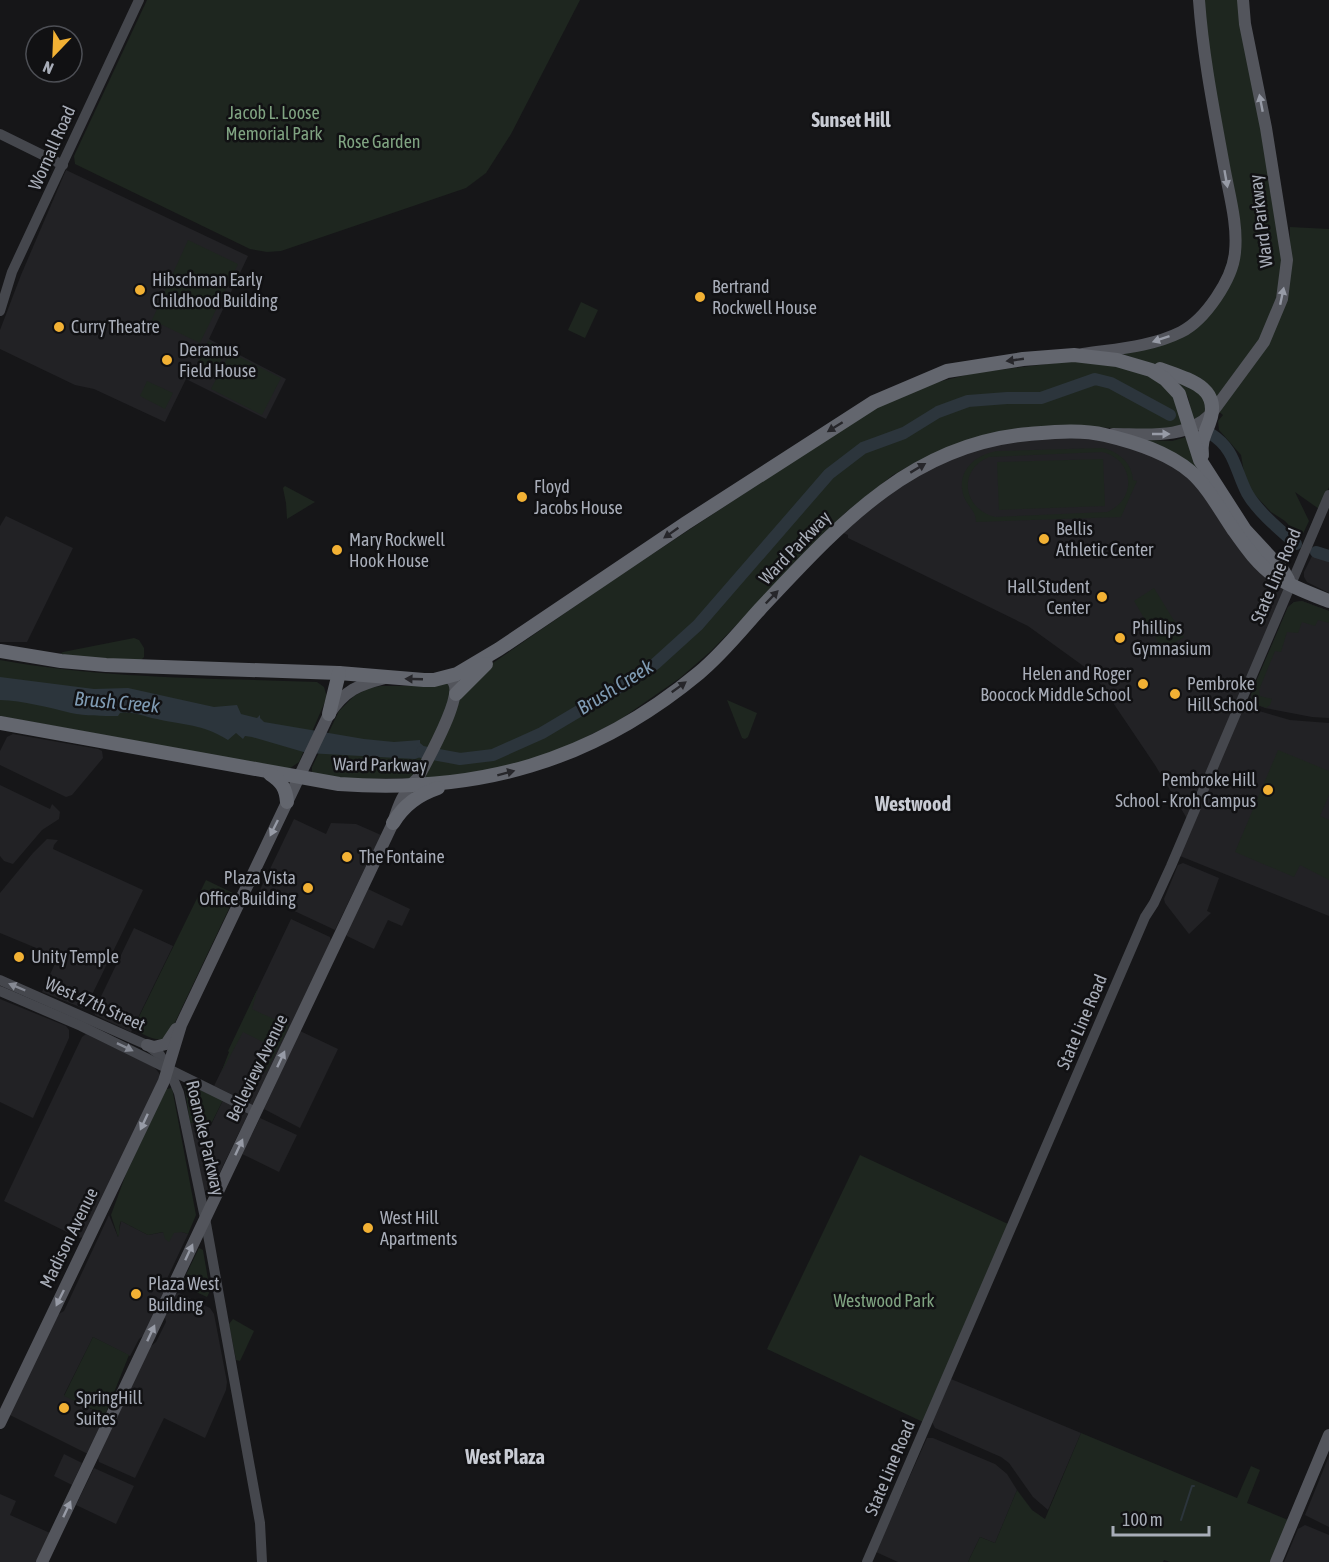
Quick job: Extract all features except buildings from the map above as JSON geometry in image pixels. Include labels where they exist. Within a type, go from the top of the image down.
[{"type":"highway","points":[[1074,355],[1117,360],[1162,369],[1204,389],[1211,398],[1211,414],[1202,442],[1202,454],[1206,465],[1225,492],[1229,506]]},
{"type":"highway","name":"Ward Parkway","points":[[0,651],[61,661],[105,665],[339,673],[434,680],[448,677],[500,650],[695,517],[883,398],[947,371],[1023,359],[1074,355]]},
{"type":"highway","points":[[1140,365],[1159,374],[1172,384],[1183,404],[1200,460],[1255,543],[1283,572],[1290,584]]},
{"type":"highway","name":"Ward Parkway","points":[[0,723],[298,778],[351,785],[448,784],[496,776],[561,756],[594,742],[649,709],[699,672],[733,640],[834,532],[860,508],[897,481],[934,459],[973,444],[1014,436],[1058,432],[1103,434]]},
{"type":"highway","points":[[1103,434],[1155,450],[1192,474],[1250,553],[1276,578],[1329,601]]},
{"type":"highway","points":[[456,694],[500,650]]},
{"type":"highway","points":[[304,672],[323,682],[333,695]]},
{"type":"highway","points":[[326,720],[339,673]]},
{"type":"highway","points":[[265,772],[282,783],[287,802]]},
{"type":"highway","points":[[393,824],[411,801],[448,784]]},
{"type":"main road","name":"Ward Parkway","points":[[1074,355],[1143,344],[1182,332],[1206,312],[1231,272],[1235,252],[1234,224],[1209,83],[1199,0]]},
{"type":"main road","name":"Ward Parkway","points":[[1103,434],[1175,434],[1202,423],[1264,342],[1282,298],[1287,260],[1266,128],[1245,24],[1243,0]]},
{"type":"main road","points":[[448,677],[454,681],[456,694]]},
{"type":"main road","name":"Roanoke Parkway","points":[[169,1069],[185,1017],[326,720],[344,695],[358,686],[385,678]]},
{"type":"main road","name":"Belleview Avenue","points":[[42,1562],[393,824],[398,807],[410,785],[418,778],[434,738],[453,707],[456,694]]},
{"type":"main road","points":[[147,1045],[154,1047],[166,1044],[180,1020],[185,1017]]},
{"type":"main road","name":"Madison Avenue","points":[[0,1423],[169,1069]]},
{"type":"main road","points":[[1276,1562],[1329,1435]]},
{"type":"street","name":"Wornall Road","points":[[0,311],[12,272],[139,0]]},
{"type":"street","points":[[0,134],[63,165]]},
{"type":"street","name":"State Line Road","points":[[867,1562],[1145,917],[1171,866],[1329,495]]},
{"type":"street","name":"West 47th Street","points":[[0,980],[147,1045],[160,1055],[169,1069]]},
{"type":"street","name":"West 47th Street","points":[[0,991],[81,1026],[256,1112]]},
{"type":"street","name":"Roanoke Parkway","points":[[169,1069],[180,1093],[205,1218],[260,1523],[262,1562]]},
{"type":"shaded area","points":[[66,170],[248,256],[209,339],[286,379],[266,419],[186,379],[165,422],[94,389],[75,385],[0,349],[0,330]]},
{"type":"shaded area","name":"Pembroke Hill School","points":[[1103,434],[1192,474],[1284,589],[1241,713],[1247,710],[1259,711],[1290,720],[1329,723],[1329,916],[1175,854],[1189,822],[1155,765],[1093,673],[1028,626],[848,538],[848,535],[841,532],[897,481],[973,444]]},
{"type":"shaded area","points":[[6,516],[73,548],[27,642],[0,642],[0,526]]},
{"type":"shaded area","points":[[1313,554],[1329,559],[1329,593],[1307,582],[1304,577],[1304,572]]},
{"type":"shaded area","points":[[1302,601],[1329,611],[1329,718],[1265,708],[1253,703],[1250,697],[1288,607],[1294,602]]},
{"type":"shaded area","points":[[13,734],[98,749],[102,751],[103,758],[72,795],[66,797],[0,765],[0,751],[7,737]]},
{"type":"shaded area","points":[[0,785],[50,809],[52,804],[60,812],[59,819],[42,830],[13,864],[4,861],[0,856]]},
{"type":"shaded area","points":[[294,819],[326,834],[331,823],[356,824],[381,835],[335,930],[258,894]]},
{"type":"shaded area","points":[[47,839],[58,840],[53,849],[143,890],[85,1009],[42,992],[58,957],[0,933],[0,893]]},
{"type":"shaded area","points":[[1183,863],[1219,878],[1207,911],[1211,913],[1189,934],[1164,899],[1178,865]]},
{"type":"shaded area","points":[[368,889],[410,909],[402,926],[388,920],[374,949],[346,934]]},
{"type":"shaded area","points":[[291,919],[330,937],[331,942],[251,1104],[214,1086]]},
{"type":"shaded area","points":[[134,928],[173,946],[131,1032],[95,1015],[94,1011]]},
{"type":"shaded area","points":[[0,999],[66,1026],[69,1030],[69,1038],[33,1118],[0,1102]]},
{"type":"shaded area","points":[[300,1031],[338,1049],[300,1128],[264,1109]]},
{"type":"shaded area","points":[[86,1034],[154,1067],[160,1077],[84,1237],[79,1238],[4,1201],[82,1037]]},
{"type":"shaded area","points":[[223,1100],[248,1114],[208,1197],[204,1195],[190,1123],[205,1121],[212,1123]]},
{"type":"shaded area","points":[[260,1118],[297,1135],[279,1172],[242,1154]]},
{"type":"shaded area","points":[[109,1215],[118,1237],[121,1221],[148,1235],[164,1232],[188,1234],[165,1283],[166,1289],[144,1335],[139,1339],[130,1356],[93,1337],[64,1395],[105,1416],[86,1453],[10,1415],[57,1315],[64,1311]]},
{"type":"shaded area","points":[[179,1293],[210,1308],[214,1314],[227,1382],[226,1390],[205,1438],[164,1418],[135,1478],[99,1462],[98,1458],[150,1347],[156,1342],[166,1322],[165,1317],[175,1294]]},
{"type":"shaded area","points":[[951,1379],[1081,1433],[1048,1510],[1033,1497],[1009,1463],[1001,1457],[935,1428],[932,1422]]},
{"type":"shaded area","points":[[927,1438],[933,1438],[995,1464],[1007,1474],[1017,1490],[995,1543],[980,1537],[968,1562],[898,1562],[876,1552]]},
{"type":"shaded area","points":[[64,1454],[82,1463],[72,1485],[54,1476]]},
{"type":"shaded area","points":[[1329,1456],[1329,1527],[1305,1515]]},
{"type":"shaded area","points":[[94,1468],[134,1486],[116,1524],[76,1505]]},
{"type":"shaded area","points":[[0,1494],[16,1501],[10,1515],[50,1533],[37,1562],[0,1562]]},
{"type":"shaded area","points":[[1305,1525],[1329,1535],[1329,1562],[1284,1562],[1298,1529]]},
{"type":"green space","name":"Jacob L. Loose Memorial Park","points":[[147,0],[580,0],[511,134],[486,173],[466,188],[281,251],[267,252],[250,249],[75,164],[74,156]]},
{"type":"green space","points":[[1202,0],[1239,0],[1283,247],[1278,295],[1261,337],[1215,400],[1159,366],[1122,354],[1210,314],[1240,223],[1209,54]]},
{"type":"green space","points":[[1290,227],[1329,229],[1329,487],[1319,509],[1295,492],[1309,521],[1301,538],[1253,493],[1245,478],[1241,455],[1219,430],[1218,421],[1223,415],[1218,411],[1265,347],[1290,270]]},
{"type":"green space","points":[[188,240],[238,264],[200,343],[152,320]]},
{"type":"green space","points":[[581,302],[598,310],[585,338],[568,330]]},
{"type":"green space","points":[[208,341],[226,350],[215,373],[197,364]]},
{"type":"green space","points":[[230,352],[281,378],[262,415],[211,389]]},
{"type":"green space","points":[[1080,360],[1144,370],[1176,396],[1185,425],[1156,430],[1069,426],[1019,428],[973,438],[920,460],[893,475],[846,512],[711,651],[680,678],[618,721],[572,744],[533,759],[477,773],[426,780],[348,779],[312,773],[312,767],[339,711],[354,696],[369,688],[381,686],[419,686],[490,665],[613,580],[874,408],[930,384],[974,373]]},
{"type":"green space","points":[[147,381],[173,393],[165,409],[140,396]]},
{"type":"green space","points":[[1177,381],[1202,390],[1208,410],[1196,421],[1193,419],[1188,397]]},
{"type":"green space","points":[[1186,437],[1200,472],[1145,440],[1172,441]]},
{"type":"green space","points":[[1103,448],[1124,459],[1130,468],[1133,480],[1137,481],[1121,517],[976,522],[975,515],[964,497],[962,480],[965,472],[975,460],[998,451]],"holes":[[[1102,452],[1121,462],[1128,480],[1124,498],[1107,512],[995,517],[984,513],[976,506],[968,489],[968,480],[972,471],[989,457]]]},
{"type":"green space","points":[[1103,459],[1105,506],[999,510],[997,462]]},
{"type":"green space","points":[[285,486],[315,502],[287,519],[283,488]]},
{"type":"green space","points":[[1154,588],[1184,637],[1163,650],[1134,601]]},
{"type":"green space","points":[[1302,601],[1329,611],[1329,623],[1318,620],[1315,626],[1302,622],[1298,633],[1287,632],[1281,652],[1275,651],[1259,690],[1260,696],[1272,699],[1270,705],[1266,708],[1255,704],[1251,699],[1252,691],[1288,607],[1294,602]]},
{"type":"green space","points":[[134,638],[139,640],[144,648],[144,657],[139,662],[59,655],[63,652]]},
{"type":"green space","points":[[0,660],[118,674],[317,682],[324,687],[327,697],[299,762],[289,769],[0,716]]},
{"type":"green space","points":[[727,700],[757,713],[748,737],[745,739],[742,738]]},
{"type":"green space","points":[[1278,750],[1329,771],[1329,795],[1320,816],[1329,820],[1329,880],[1300,865],[1294,877],[1235,852]]},
{"type":"green space","points":[[206,880],[233,893],[234,898],[168,1037],[150,1038],[133,1029]]},
{"type":"green space","points":[[258,988],[252,1009],[289,1026],[266,1072],[273,1054],[269,1051],[271,1046],[243,1032],[221,1073],[228,1051]]},
{"type":"green space","points":[[184,1083],[223,1100],[211,1124],[205,1121],[190,1123]]},
{"type":"green space","points":[[172,1088],[196,1215],[188,1234],[174,1233],[169,1242],[165,1239],[163,1232],[148,1235],[121,1221],[118,1237],[111,1215],[126,1174],[166,1089]]},
{"type":"green space","name":"Westwood Park","points":[[860,1155],[1008,1224],[923,1422],[767,1349]]},
{"type":"green space","points":[[199,1248],[203,1250],[210,1291],[207,1297],[181,1285]]},
{"type":"green space","points":[[233,1319],[254,1331],[240,1361],[236,1360],[229,1324]]},
{"type":"green space","points":[[93,1337],[129,1355],[105,1415],[64,1396]]},
{"type":"green space","points":[[1081,1433],[1237,1498],[1251,1466],[1260,1470],[1247,1503],[1288,1520],[1270,1562],[1170,1562],[1164,1560],[1163,1562],[968,1562],[980,1537],[995,1543],[1017,1490],[1032,1510],[1045,1519]]},
{"type":"water","points":[[0,677],[94,689],[128,688],[214,707],[237,705],[241,714],[257,718],[260,715],[264,722],[364,739],[394,742],[420,740],[420,743],[432,753],[415,759],[307,753],[252,737],[245,736],[243,739],[236,733],[228,740],[201,728],[134,713],[106,716],[71,713],[27,703],[0,700]]},
{"type":"waterway","name":"Brush Creek","points":[[422,752],[460,759],[493,755],[542,733],[631,680],[655,664],[698,625],[829,474],[863,448],[904,433],[938,412],[968,401],[1041,398],[1095,379],[1111,383],[1170,415]]},
{"type":"waterway","name":"Brush Creek","points":[[1211,434],[1230,453],[1251,500],[1296,544]]},
{"type":"waterway","name":"Brush Creek","points":[[1316,552],[1329,556]]},
{"type":"waterway","points":[[1181,1520],[1192,1486],[1194,1486]]},
{"type":"place","name":"Hibschman Early Childhood Building","points":[[140,290]]},
{"type":"place","name":"Bertrand Rockwell House","points":[[700,297]]},
{"type":"place","name":"Curry Theatre","points":[[59,327]]},
{"type":"place","name":"Deramus Field House","points":[[167,360]]},
{"type":"place","name":"Floyd Jacobs House","points":[[522,497]]},
{"type":"place","name":"Bellis Athletic Center","points":[[1044,539]]},
{"type":"place","name":"Mary Rockwell Hook House","points":[[337,550]]},
{"type":"place","name":"Hall Student Center","points":[[1102,597]]},
{"type":"place","name":"Phillips Gymnasium","points":[[1120,638]]},
{"type":"place","name":"Helen and Roger Boocock Middle School","points":[[1143,684]]},
{"type":"place","name":"Pembroke Hill School","points":[[1175,694]]},
{"type":"place","name":"Pembroke Hill School - Kroh Campus","points":[[1268,790]]},
{"type":"place","name":"The Fontaine","points":[[347,857]]},
{"type":"place","name":"Plaza Vista Office Building","points":[[308,888]]},
{"type":"place","name":"Unity Temple","points":[[19,957]]},
{"type":"place","name":"West Hill Apartments","points":[[368,1228]]},
{"type":"place","name":"Plaza West Building","points":[[136,1294]]},
{"type":"place","name":"SpringHill Suites","points":[[64,1408]]},
{"type":"district","name":"Sunset Hill","points":[[851,120]]},
{"type":"district","name":"Westwood","points":[[913,804]]},
{"type":"district","name":"West Plaza","points":[[505,1457]]},
{"type":"park label","name":"Rose Garden","points":[[379,142]]}]
